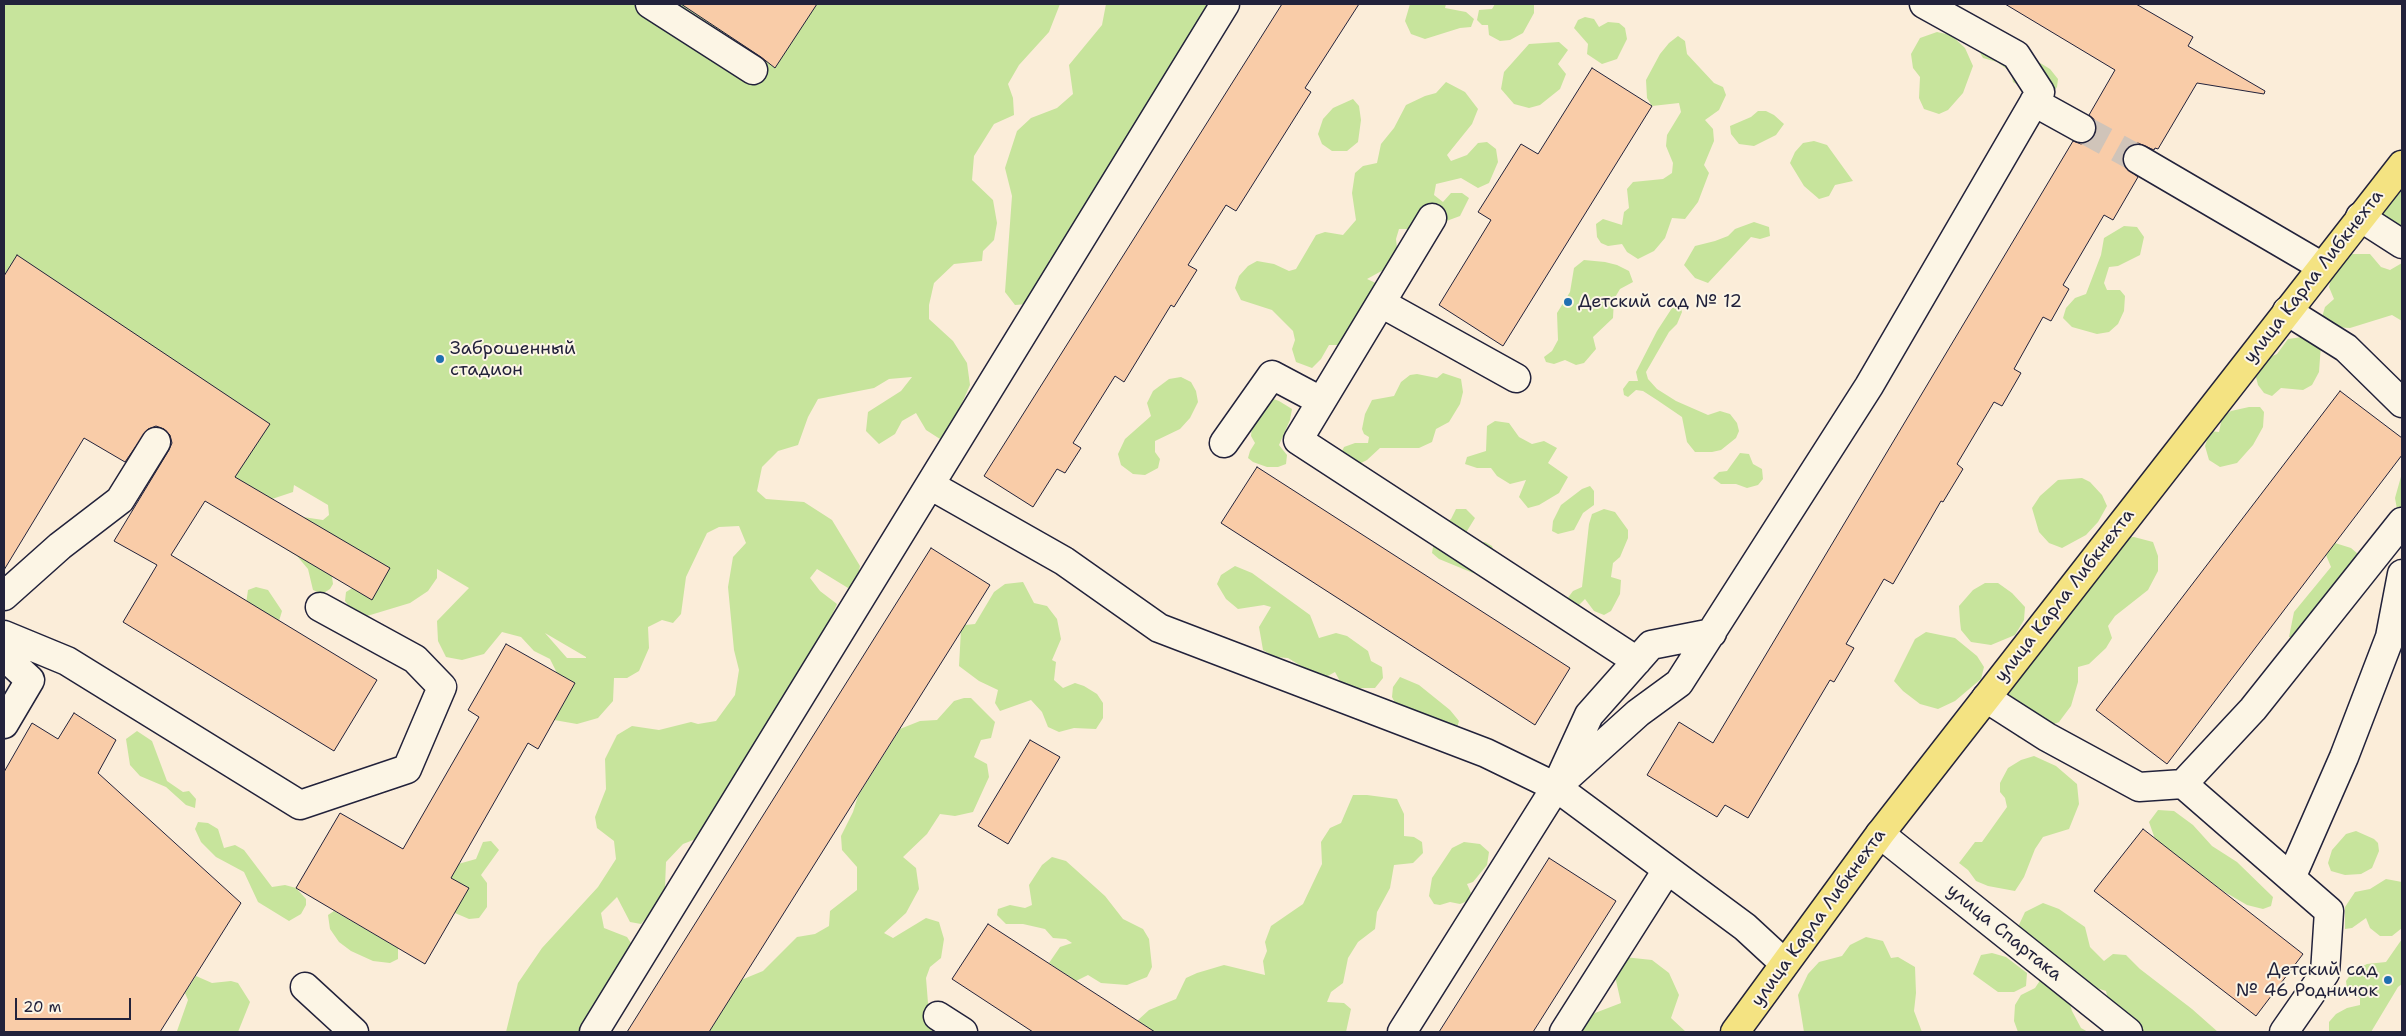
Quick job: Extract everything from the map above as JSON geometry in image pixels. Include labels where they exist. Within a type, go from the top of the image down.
[{"type":"main road","name":"улица Карла Либкнехта","points":[[1735,1032],[1880,834],[2321,266],[2402,165]]},
{"type":"street","points":[[650,4],[753,70]]},
{"type":"street","points":[[594,1032],[1226,4]]},
{"type":"street","points":[[1556,786],[1638,713],[1679,683],[1869,386],[2040,92],[2016,55],[1924,4]]},
{"type":"street","points":[[2034,102],[2081,128]]},
{"type":"street","points":[[2138,159],[2321,266]]},
{"type":"street","points":[[2360,217],[2402,244]]},
{"type":"street","points":[[1432,218],[1298,440],[1637,661]]},
{"type":"street","points":[[1381,303],[1516,378]]},
{"type":"street","points":[[2287,311],[2346,348],[2402,402]]},
{"type":"street","points":[[1224,443],[1272,375],[1322,401]]},
{"type":"street","points":[[4,596],[60,546],[120,500],[156,442]]},
{"type":"street","points":[[930,485],[1064,561],[1159,628],[1486,754],[1556,786],[1745,927],[1784,964]]},
{"type":"street","points":[[1986,698],[2047,737],[2139,787],[2183,784],[2252,709],[2400,534]]},
{"type":"street","points":[[2292,878],[2344,757],[2390,636],[2402,574]]},
{"type":"street","points":[[4,635],[67,661],[300,804],[407,769],[442,687],[415,659],[320,607]]},
{"type":"street","points":[[1402,1032],[1556,786],[1589,715],[1651,645],[1712,633]]},
{"type":"street","points":[[4,656],[30,680],[4,724]]},
{"type":"street","points":[[2183,784],[2329,910],[2325,973],[2284,1032]]},
{"type":"street","name":"улица Спартака","points":[[1880,834],[2128,1032]]},
{"type":"street","points":[[1564,1032],[1667,870]]},
{"type":"street","points":[[305,987],[354,1032]]},
{"type":"street","points":[[938,1016],[963,1032]]},
{"type":"green space","name":"Заброшенный стадион","points":[[4,4],[1060,4],[1049,32],[1019,65],[1008,84],[1013,98],[1014,115],[994,124],[974,156],[972,180],[993,200],[997,223],[994,240],[983,251],[982,261],[954,264],[934,283],[929,305],[929,319],[953,341],[967,363],[970,385],[951,428],[940,439],[926,430],[916,413],[902,421],[895,434],[879,444],[866,431],[868,412],[901,391],[912,377],[889,379],[874,388],[818,399],[808,417],[798,445],[778,451],[762,467],[757,491],[766,499],[804,502],[832,520],[860,566],[857,581],[848,588],[817,569],[810,578],[820,591],[837,604],[822,637],[764,738],[754,745],[743,770],[701,837],[683,844],[666,862],[665,887],[659,902],[641,924],[630,922],[617,897],[601,913],[604,928],[627,937],[635,949],[584,1032],[506,1032],[518,983],[542,948],[598,887],[616,859],[614,841],[597,828],[595,817],[606,789],[605,759],[617,735],[632,726],[659,730],[691,722],[698,724],[716,721],[735,695],[739,670],[734,650],[728,587],[733,557],[746,543],[739,526],[719,527],[707,533],[686,577],[681,614],[673,623],[662,620],[648,627],[649,648],[639,671],[627,678],[614,678],[613,701],[598,718],[577,724],[554,720],[575,683],[557,673],[550,659],[534,651],[521,637],[502,632],[484,654],[462,660],[446,657],[438,641],[437,621],[469,588],[437,569],[437,578],[428,591],[410,603],[367,616],[351,609],[345,601],[346,592],[359,584],[342,576],[332,577],[333,584],[330,589],[322,594],[313,590],[308,569],[297,556],[287,550],[285,541],[303,517],[323,520],[329,515],[328,505],[294,485],[293,492],[272,499],[260,506],[237,499],[231,461],[16,351],[4,338]],"holes":[[[545,633],[586,657],[567,658]]]},
{"type":"green space","points":[[1106,4],[1225,4],[1150,127],[1127,134],[1130,149],[1066,248],[1049,260],[1048,274],[1027,304],[1015,305],[1005,292],[1012,196],[1005,168],[1017,131],[1031,118],[1057,108],[1073,94],[1069,65],[1102,25]]},
{"type":"green space","points":[[1410,4],[1446,4],[1445,8],[1466,12],[1474,19],[1471,27],[1460,28],[1425,39],[1411,34],[1405,21]]},
{"type":"green space","points":[[1495,4],[1534,4],[1534,13],[1523,33],[1510,40],[1500,41],[1489,35],[1488,25],[1482,25],[1477,20],[1479,10],[1492,9]]},
{"type":"green space","points":[[1585,17],[1594,19],[1599,27],[1608,22],[1619,23],[1625,28],[1627,39],[1617,59],[1602,64],[1587,54],[1588,44],[1574,28],[1578,20]]},
{"type":"green space","points":[[1937,32],[1951,35],[1965,48],[1973,66],[1963,93],[1948,110],[1939,114],[1924,109],[1919,98],[1920,77],[1913,68],[1911,54],[1920,38]]},
{"type":"green space","points":[[1678,36],[1685,41],[1687,54],[1714,83],[1723,87],[1726,95],[1719,110],[1705,120],[1713,129],[1714,141],[1704,165],[1709,173],[1698,202],[1685,219],[1672,218],[1665,238],[1654,251],[1638,259],[1627,252],[1622,244],[1608,246],[1601,243],[1597,237],[1596,224],[1603,219],[1622,225],[1624,212],[1629,208],[1627,189],[1633,182],[1663,179],[1672,173],[1673,163],[1666,146],[1667,135],[1681,112],[1679,103],[1652,106],[1647,98],[1646,80],[1660,54]]},
{"type":"green space","points":[[1982,41],[2019,50],[2050,69],[2058,79],[2057,87],[2052,93],[2029,92],[2013,82],[2011,72],[1997,62],[1983,58],[1979,51]]},
{"type":"green space","points":[[1559,42],[1568,50],[1558,64],[1566,74],[1560,89],[1540,105],[1529,108],[1514,104],[1501,89],[1504,72],[1529,44]]},
{"type":"green space","points":[[1446,82],[1465,92],[1478,109],[1472,124],[1447,155],[1451,161],[1467,155],[1478,143],[1487,142],[1496,149],[1498,162],[1489,183],[1478,188],[1461,178],[1436,184],[1434,195],[1443,202],[1451,193],[1462,193],[1469,198],[1460,216],[1425,229],[1399,229],[1396,239],[1398,257],[1387,268],[1367,279],[1378,284],[1341,345],[1329,345],[1321,359],[1312,368],[1296,362],[1292,349],[1295,340],[1293,331],[1272,310],[1241,300],[1235,288],[1239,276],[1248,266],[1257,261],[1274,264],[1289,271],[1296,269],[1316,235],[1325,232],[1343,235],[1356,220],[1352,193],[1355,173],[1363,166],[1377,163],[1381,144],[1394,128],[1406,105],[1436,93]]},
{"type":"green space","points":[[1353,99],[1359,106],[1361,120],[1358,142],[1347,151],[1332,151],[1322,144],[1318,134],[1323,119],[1333,108]]},
{"type":"green space","points":[[1758,111],[1766,111],[1774,115],[1784,124],[1776,135],[1754,146],[1739,144],[1731,134],[1730,126],[1751,117]]},
{"type":"green space","points":[[1814,141],[1827,145],[1853,181],[1835,185],[1829,196],[1819,199],[1804,186],[1790,163],[1795,152],[1803,143]]},
{"type":"green space","points":[[2402,177],[2402,244],[2386,223],[2381,208]]},
{"type":"green space","points":[[1754,222],[1769,227],[1770,236],[1760,239],[1751,237],[1708,283],[1695,278],[1684,265],[1695,246],[1728,236],[1735,229]]},
{"type":"green space","points":[[2124,226],[2137,227],[2144,237],[2140,255],[2118,266],[2109,267],[2104,283],[2107,290],[2120,290],[2125,296],[2124,311],[2118,324],[2109,332],[2097,334],[2072,327],[2063,318],[2066,308],[2075,298],[2086,294],[2101,255],[2104,238]]},
{"type":"green space","points":[[2350,254],[2370,254],[2381,267],[2390,270],[2402,263],[2402,321],[2392,315],[2350,328],[2332,327],[2322,317],[2325,307],[2334,299],[2329,287],[2332,275]]},
{"type":"green space","points":[[1584,260],[1617,265],[1629,271],[1633,282],[1620,289],[1614,299],[1613,318],[1593,337],[1596,349],[1584,363],[1576,365],[1565,360],[1554,364],[1546,362],[1544,357],[1552,351],[1558,340],[1557,313],[1570,292],[1574,268]]},
{"type":"green space","points":[[1680,306],[1682,312],[1677,324],[1669,332],[1646,372],[1648,379],[1657,389],[1676,401],[1708,415],[1720,411],[1730,414],[1737,423],[1739,431],[1736,438],[1721,450],[1695,452],[1687,442],[1682,417],[1643,391],[1636,390],[1628,397],[1624,395],[1623,389],[1629,381],[1638,381],[1636,372],[1657,331],[1672,308]]},
{"type":"green space","points":[[2302,337],[2321,344],[2319,372],[2312,385],[2303,390],[2281,388],[2272,396],[2264,393],[2258,385],[2255,373],[2261,361],[2277,354],[2288,339]]},
{"type":"green space","points":[[1443,373],[1461,379],[1463,392],[1460,404],[1449,422],[1436,429],[1432,442],[1419,448],[1380,448],[1367,460],[1355,466],[1340,456],[1344,447],[1355,443],[1368,443],[1369,437],[1364,434],[1362,429],[1365,414],[1372,400],[1394,396],[1401,382],[1410,375],[1417,374],[1437,378]]},
{"type":"green space","points":[[1181,377],[1191,382],[1196,391],[1198,402],[1190,418],[1180,429],[1155,441],[1155,452],[1160,459],[1158,468],[1145,475],[1133,474],[1121,465],[1118,454],[1125,439],[1151,416],[1147,403],[1153,391],[1169,379]]},
{"type":"green space","points":[[1268,397],[1292,409],[1290,420],[1279,445],[1287,455],[1286,464],[1278,467],[1267,467],[1248,458],[1255,443],[1251,436],[1252,426]]},
{"type":"green space","points":[[2249,407],[2260,407],[2264,412],[2263,427],[2253,445],[2237,463],[2220,467],[2209,460],[2205,446],[2210,431],[2219,432],[2222,418],[2231,411]]},
{"type":"green space","points":[[1495,421],[1509,423],[1519,437],[1532,444],[1544,441],[1557,448],[1548,463],[1568,477],[1559,493],[1539,505],[1528,508],[1519,497],[1526,480],[1510,484],[1497,476],[1491,468],[1477,468],[1465,464],[1467,457],[1486,451],[1487,426]]},
{"type":"green space","points":[[1740,453],[1749,454],[1753,464],[1762,469],[1763,479],[1758,485],[1747,488],[1736,484],[1721,484],[1713,478],[1719,472],[1727,471]]},
{"type":"green space","points":[[2402,473],[2402,511],[2397,509],[2395,498]]},
{"type":"green space","points":[[2082,478],[2090,482],[2102,495],[2107,506],[2098,522],[2086,535],[2062,548],[2049,543],[2039,532],[2032,508],[2040,496],[2058,480]]},
{"type":"green space","points":[[1590,486],[1594,491],[1594,505],[1583,513],[1574,530],[1558,534],[1552,531],[1553,521],[1561,505],[1582,489]]},
{"type":"green space","points":[[1456,509],[1466,509],[1475,518],[1467,531],[1466,542],[1477,544],[1485,542],[1492,546],[1496,558],[1486,571],[1473,573],[1439,559],[1432,553],[1436,529],[1451,519]]},
{"type":"green space","points":[[1604,509],[1615,512],[1628,530],[1628,538],[1620,557],[1613,563],[1611,577],[1621,580],[1620,594],[1611,611],[1604,615],[1594,611],[1585,599],[1577,607],[1567,599],[1573,591],[1582,587],[1589,524],[1592,514]]},
{"type":"green space","points":[[2134,537],[2153,542],[2158,556],[2158,571],[2148,590],[2115,616],[2108,626],[2112,638],[2106,648],[2089,664],[2078,667],[2078,682],[2071,706],[2059,722],[2019,738],[2011,731],[2013,715],[2008,699],[2011,683],[2037,649],[2051,639],[2109,539]]},
{"type":"green space","points":[[2335,543],[2351,548],[2358,554],[2362,573],[2299,639],[2289,637],[2294,612],[2331,567],[2326,555]]},
{"type":"green space","points":[[1235,566],[1252,573],[1310,615],[1319,638],[1336,633],[1347,636],[1368,651],[1371,661],[1382,667],[1383,678],[1375,688],[1348,688],[1342,685],[1335,672],[1326,677],[1311,672],[1288,658],[1275,657],[1263,650],[1259,627],[1271,607],[1264,605],[1238,609],[1226,599],[1217,584],[1221,575]]},
{"type":"green space","points":[[1023,582],[1034,603],[1047,606],[1057,619],[1061,639],[1052,660],[1056,662],[1054,680],[1063,688],[1075,683],[1084,686],[1097,694],[1103,703],[1103,718],[1096,729],[1074,728],[1059,732],[1048,727],[1042,712],[1031,700],[1000,711],[995,703],[998,690],[979,681],[959,666],[961,630],[965,625],[975,624],[994,592],[1005,584]]},
{"type":"green space","points":[[1985,583],[1998,583],[2012,593],[2025,607],[2024,620],[2015,635],[1991,645],[1971,642],[1961,630],[1960,621],[1959,606],[1973,590]]},
{"type":"green space","points":[[256,587],[268,590],[282,611],[279,621],[245,611],[248,590]]},
{"type":"green space","points":[[1926,632],[1955,638],[1977,656],[1984,667],[1981,679],[1955,701],[1938,709],[1920,704],[1903,691],[1894,681],[1915,639]]},
{"type":"green space","points":[[1400,677],[1419,685],[1450,710],[1459,721],[1456,731],[1432,724],[1421,713],[1408,715],[1399,711],[1392,697],[1393,687]]},
{"type":"green space","points":[[971,698],[995,722],[991,738],[981,740],[974,757],[987,764],[989,777],[973,812],[955,816],[940,814],[927,834],[903,857],[916,868],[919,889],[906,913],[884,933],[893,938],[926,918],[939,922],[944,939],[941,958],[930,967],[926,978],[928,1003],[938,1016],[965,1032],[709,1032],[741,980],[763,971],[797,937],[815,934],[829,926],[830,911],[857,890],[857,867],[842,850],[841,836],[853,812],[858,796],[900,729],[920,721],[937,720],[954,701]]},
{"type":"green space","points":[[137,731],[152,741],[167,781],[183,792],[189,791],[196,799],[195,808],[186,805],[166,787],[140,776],[130,765],[126,739]]},
{"type":"green space","points":[[2034,756],[2056,766],[2077,784],[2079,804],[2069,829],[2043,837],[2035,849],[2024,877],[2015,891],[1988,886],[1976,881],[1968,870],[1959,863],[1975,842],[1982,842],[2007,807],[2005,798],[2000,792],[2000,783],[2008,768],[2021,760]]},
{"type":"green space","points":[[1353,795],[1397,799],[1404,814],[1404,836],[1414,837],[1422,842],[1423,853],[1413,863],[1394,865],[1390,888],[1377,912],[1375,929],[1358,942],[1348,958],[1343,983],[1331,992],[1327,1002],[1344,1003],[1351,1009],[1346,1032],[1155,1032],[1137,1021],[1149,1010],[1176,999],[1186,978],[1197,973],[1224,965],[1265,975],[1263,961],[1267,951],[1265,942],[1271,926],[1303,904],[1322,864],[1321,842],[1330,828],[1341,823]]},
{"type":"green space","points":[[2158,810],[2174,811],[2193,825],[2212,846],[2237,862],[2273,897],[2271,906],[2263,909],[2247,905],[2223,891],[2155,839],[2149,822]]},
{"type":"green space","points":[[198,822],[208,823],[218,829],[224,848],[235,845],[244,850],[272,887],[285,885],[296,888],[306,899],[306,905],[301,914],[289,921],[258,902],[244,872],[216,857],[201,842],[195,829]]},
{"type":"green space","points":[[2356,831],[2374,839],[2378,843],[2379,851],[2372,868],[2361,874],[2345,875],[2331,871],[2328,863],[2332,850],[2346,834]]},
{"type":"green space","points":[[491,841],[499,850],[481,875],[487,883],[487,907],[479,918],[469,919],[455,913],[438,914],[451,866],[476,859],[483,842]]},
{"type":"green space","points":[[1464,842],[1480,844],[1489,852],[1487,865],[1473,882],[1467,884],[1471,893],[1468,901],[1460,904],[1450,902],[1440,905],[1434,904],[1429,896],[1432,878],[1452,848]]},
{"type":"green space","points":[[1052,857],[1066,861],[1105,896],[1123,919],[1143,929],[1149,939],[1152,967],[1147,977],[1127,985],[1101,983],[1088,975],[1076,981],[1049,963],[1060,947],[1072,943],[1066,939],[1053,938],[1045,929],[1023,924],[1006,924],[997,915],[998,909],[1010,905],[1025,908],[1032,905],[1029,885],[1042,865]]},
{"type":"green space","points":[[2386,879],[2402,882],[2402,928],[2392,936],[2380,936],[2370,928],[2366,918],[2352,928],[2345,929],[2345,907],[2355,892],[2370,889]]},
{"type":"green space","points":[[2043,903],[2059,909],[2085,927],[2090,947],[2104,961],[2113,954],[2126,955],[2140,969],[2192,1009],[2218,1032],[2140,1032],[2110,1008],[2106,991],[2093,987],[2018,927],[2025,912]]},
{"type":"green space","points":[[334,911],[398,948],[398,959],[390,963],[373,961],[351,951],[339,942],[330,929],[328,915]]},
{"type":"green space","points":[[1866,937],[1883,941],[1891,958],[1898,957],[1915,967],[1916,993],[1914,1011],[1922,1032],[1804,1032],[1798,995],[1808,974],[1819,962],[1842,956],[1850,945]]},
{"type":"green space","name":"Детский сад № 46 Родничок","points":[[2402,939],[2402,984],[2398,987],[2371,1032],[2329,1032],[2329,1022],[2336,1014],[2347,1008],[2360,1005],[2360,998],[2347,989],[2346,981],[2353,971],[2367,964],[2386,962]]},
{"type":"green space","points":[[1992,953],[2006,957],[2027,973],[2026,986],[2014,992],[1998,992],[1973,974],[1981,955]]},
{"type":"green space","points":[[1624,957],[1652,960],[1669,973],[1679,995],[1671,1018],[1686,1032],[1576,1032],[1582,1022],[1595,1013],[1621,1003],[1615,976]]},
{"type":"green space","points":[[196,976],[212,983],[231,981],[238,983],[250,1002],[238,1032],[177,1031],[188,1000],[185,993]]},
{"type":"green space","points":[[2041,979],[2066,991],[2072,1011],[2081,1028],[2088,1032],[2018,1032],[2014,1021],[2015,1005],[2021,995],[2035,988]]},
{"type":"building","points":[[681,4],[817,4],[775,68]]},
{"type":"building","points":[[1282,4],[1359,4],[1305,88],[1311,92],[1236,211],[1226,205],[1188,265],[1197,270],[1174,307],[1171,305],[1124,382],[1115,376],[1073,443],[1081,448],[1065,473],[1057,469],[1033,507],[984,476]]},
{"type":"building","points":[[2005,4],[2136,4],[2193,37],[2188,46],[2265,91],[2264,94],[2197,83],[2158,149],[2155,148],[2154,150],[2138,143],[2131,145],[2125,151],[2122,158],[2124,166],[2138,177],[2113,220],[2104,215],[2063,285],[2069,289],[2051,321],[2043,317],[2014,369],[2021,373],[2002,406],[1994,402],[1957,464],[1963,469],[1943,502],[1941,501],[1893,584],[1884,579],[1846,644],[1854,648],[1834,682],[1830,680],[1748,818],[1725,805],[1717,817],[1647,775],[1679,722],[1713,743],[2073,141],[2081,144],[2089,142],[2095,135],[2097,127],[2095,120],[2089,115],[2115,70]]},
{"type":"building","points":[[1592,68],[1652,106],[1503,346],[1439,305],[1491,220],[1478,212],[1521,144],[1538,154]]},
{"type":"building","points":[[17,255],[270,424],[235,477],[390,568],[372,600],[205,501],[171,555],[377,680],[334,751],[123,622],[157,565],[114,541],[169,450],[172,443],[170,435],[164,429],[156,426],[148,429],[125,462],[84,438],[4,570],[4,276]]},
{"type":"building","points":[[2340,391],[2402,438],[2402,455],[2167,764],[2096,710]]},
{"type":"building","points":[[1257,467],[1570,668],[1535,725],[1221,523]]},
{"type":"building","points":[[931,548],[990,585],[965,625],[709,1032],[627,1032]]},
{"type":"building","points":[[506,644],[575,683],[538,749],[528,743],[451,878],[469,888],[425,964],[296,888],[340,813],[403,849],[479,717],[468,710]]},
{"type":"building","points":[[74,713],[116,740],[98,773],[241,903],[160,1032],[4,1032],[4,772],[32,723],[58,739]]},
{"type":"building","points":[[1030,740],[1060,757],[1008,844],[978,826]]},
{"type":"building","points":[[2143,829],[2303,954],[2256,1016],[2094,891]]},
{"type":"building","points":[[1549,858],[1616,901],[1533,1032],[1439,1032]]},
{"type":"building","points":[[988,924],[1155,1032],[1033,1032],[952,979]]},
{"type":"tunnel","points":[[2081,128],[2138,159]]},
{"type":"place","name":"Детский сад № 12","points":[[1568,302]]},
{"type":"place","name":"Заброшенный стадион","points":[[440,359]]},
{"type":"place","name":"Детский сад № 46 Родничок","points":[[2388,980]]}]
